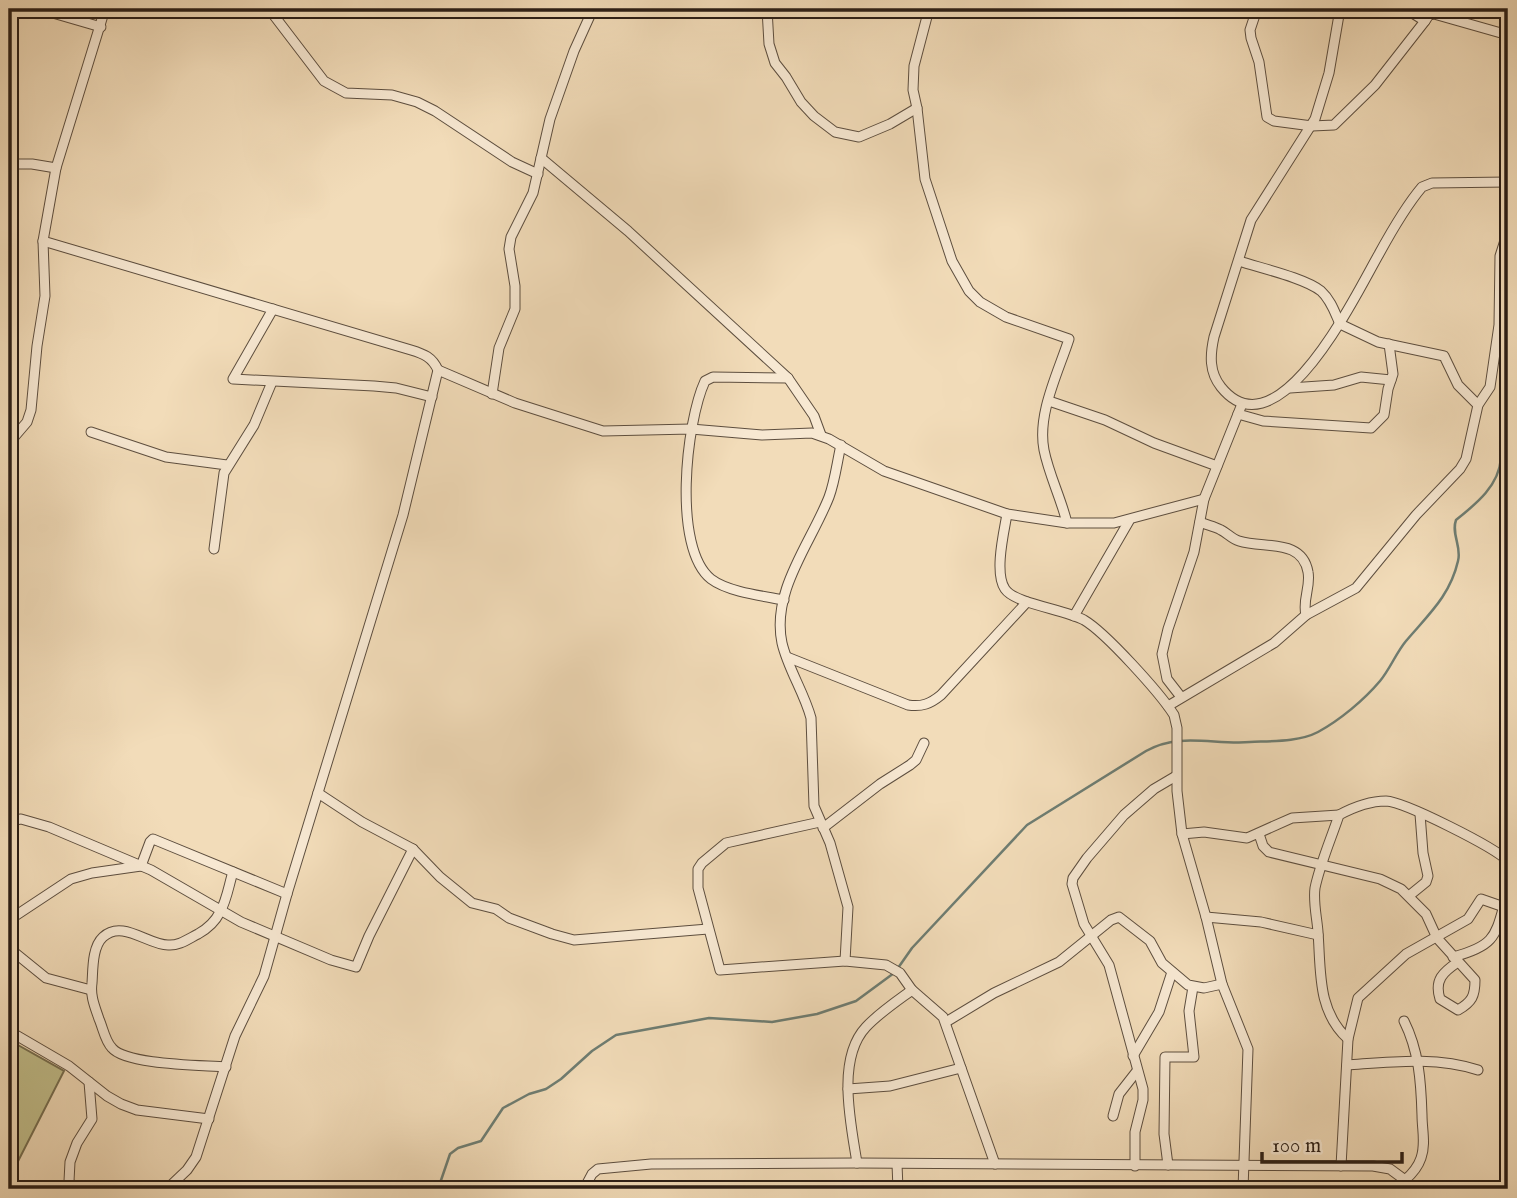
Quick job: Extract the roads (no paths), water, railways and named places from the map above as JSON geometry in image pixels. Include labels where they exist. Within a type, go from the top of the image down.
[{"type":"street","points":[[39,9],[101,27]]},
{"type":"street","points":[[9,443],[27,422],[31,410],[45,296],[43,241],[56,168],[105,9]]},
{"type":"street","points":[[269,9],[324,81],[346,93],[392,95],[417,102],[512,162],[538,174]]},
{"type":"street","points":[[492,394],[499,348],[515,309],[516,286],[509,249],[511,237],[533,193],[550,119],[593,9]]},
{"type":"street","points":[[767,9],[769,44],[775,63],[801,102],[835,132],[859,138],[918,108]]},
{"type":"street","points":[[929,9],[914,66],[913,90],[918,108],[925,179],[952,261],[969,291],[980,302],[1006,317],[1069,339],[1049,401],[1042,435],[1044,451],[1067,523]]},
{"type":"street","points":[[1257,9],[1250,30],[1259,62],[1266,117],[1274,121],[1312,126],[1328,126],[1338,122],[1375,85],[1429,15],[1454,14],[1508,35]]},
{"type":"street","points":[[1340,9],[1329,73],[1312,126],[1288,159],[1251,220],[1210,352],[1215,379],[1224,391],[1242,404],[1266,402],[1290,388],[1340,324],[1379,253],[1422,187],[1432,183],[1508,182]]},
{"type":"street","points":[[1406,9],[1425,21]]},
{"type":"street","points":[[541,158],[628,231],[788,378],[814,416],[821,435]]},
{"type":"street","points":[[9,164],[56,168]]},
{"type":"street","points":[[1168,706],[1274,643],[1306,615],[1356,588],[1416,515],[1460,469],[1466,459],[1478,405],[1491,382],[1499,325],[1500,256],[1508,231]]},
{"type":"street","points":[[43,241],[428,355],[438,370],[403,515],[264,976],[235,1036],[197,1157],[167,1189]]},
{"type":"street","points":[[1239,261],[1311,285],[1331,302],[1340,324],[1378,342],[1444,356],[1458,386],[1478,405]]},
{"type":"street","points":[[273,309],[233,379],[374,386],[396,388],[432,397]]},
{"type":"street","points":[[1238,414],[1263,421],[1371,428],[1384,415],[1394,368],[1389,344]]},
{"type":"street","points":[[438,370],[492,394],[603,431],[691,429],[762,435],[821,435],[884,471],[1007,514],[1067,523],[1129,521],[1205,499]]},
{"type":"street","points":[[1290,388],[1334,385],[1361,377],[1391,380]]},
{"type":"street","points":[[784,600],[720,585],[704,572],[690,535],[685,478],[691,429],[702,388],[709,379],[788,378]]},
{"type":"street","points":[[214,549],[222,482],[228,465],[254,425],[272,382]]},
{"type":"street","points":[[1049,401],[1105,420],[1154,443],[1217,466]]},
{"type":"street","points":[[1181,698],[1167,679],[1162,654],[1194,552],[1205,499],[1242,404]]},
{"type":"street","points":[[91,432],[166,457],[228,465]]},
{"type":"street","points":[[841,445],[831,493],[803,549],[784,600],[781,631],[786,657],[811,718],[814,806],[830,843],[848,907],[845,961]]},
{"type":"street","points":[[1007,514],[1000,579],[1011,595],[1085,621],[1103,635],[1174,715],[1177,728],[1176,776],[1182,834],[1222,984],[1248,1049],[1243,1189]]},
{"type":"street","points":[[1074,616],[1129,521]]},
{"type":"street","points":[[1200,522],[1237,540],[1299,552],[1308,569],[1303,602],[1306,615]]},
{"type":"street","points":[[786,657],[908,705],[918,706],[931,703],[941,695],[1027,602]]},
{"type":"street","points":[[924,743],[916,760],[910,765],[821,825],[726,844],[702,863],[696,876],[720,970],[845,961],[886,965],[900,973],[912,990],[936,1009],[946,1022],[995,1164]]},
{"type":"street","points":[[1135,1166],[1135,1132],[1143,1100],[1137,1070],[1109,965],[1084,924],[1072,893],[1073,878],[1092,851],[1111,833],[1124,815],[1154,789],[1176,776]]},
{"type":"street","points":[[318,793],[362,822],[413,849],[440,877],[472,902],[496,909],[509,918],[564,937],[600,939],[708,929]]},
{"type":"street","points":[[1182,834],[1203,832],[1247,838],[1292,818],[1339,815],[1385,801],[1395,802],[1420,814],[1502,855],[1508,861]]},
{"type":"street","points":[[1410,895],[1426,882],[1428,876],[1420,814]]},
{"type":"street","points":[[1339,815],[1322,864],[1315,897],[1320,977],[1328,1012],[1336,1028],[1348,1039]]},
{"type":"street","points":[[9,821],[34,821],[141,866],[221,912],[331,960],[356,967],[413,849]]},
{"type":"street","points":[[1259,834],[1263,846],[1269,852],[1380,879],[1410,895],[1431,921],[1437,938],[1456,959],[1475,980],[1475,994],[1469,1003],[1458,1010],[1440,999],[1438,981],[1456,959],[1476,951],[1494,938],[1508,892]]},
{"type":"street","points":[[141,866],[150,842],[156,839],[287,894]]},
{"type":"street","points":[[9,920],[71,879],[141,866]]},
{"type":"street","points":[[226,1067],[161,1063],[114,1051],[109,1046],[91,990],[97,948],[106,934],[130,933],[166,946],[177,944],[203,931],[221,912],[233,872]]},
{"type":"street","points":[[1342,1166],[1348,1039],[1355,1005],[1362,993],[1406,954],[1468,919],[1482,898],[1504,907]]},
{"type":"street","points":[[946,1022],[994,993],[1059,962],[1111,920],[1119,917],[1150,941],[1162,963],[1193,987],[1204,988],[1222,984]]},
{"type":"street","points":[[1206,917],[1261,922],[1318,935]]},
{"type":"street","points":[[9,948],[46,978],[91,990]]},
{"type":"street","points":[[1133,1056],[1159,1013],[1172,972]]},
{"type":"street","points":[[1168,1165],[1164,1134],[1166,1057],[1194,1057],[1189,1011],[1193,987]]},
{"type":"street","points":[[857,1163],[849,1118],[848,1089],[853,1051],[864,1028],[912,990]]},
{"type":"street","points":[[584,1189],[598,1169],[651,1164],[1381,1166],[1397,1172],[1406,1185],[1423,1153],[1422,1085],[1413,1037],[1404,1021]]},
{"type":"street","points":[[9,1031],[69,1066],[107,1096],[137,1110],[209,1119]]},
{"type":"street","points":[[1347,1066],[1417,1061],[1455,1064],[1478,1070]]},
{"type":"street","points":[[848,1089],[890,1086],[961,1068]]},
{"type":"street","points":[[1113,1116],[1119,1094],[1137,1070]]},
{"type":"street","points":[[74,1189],[69,1181],[70,1161],[77,1143],[92,1119],[89,1082]]},
{"type":"street","points":[[897,1164],[898,1189]]},
{"type":"waterway","points":[[898,968],[912,948],[1027,825],[1146,751],[1171,742],[1276,741],[1302,738],[1326,727],[1359,702],[1380,681],[1402,646],[1450,585],[1459,556],[1456,520],[1478,501],[1496,477],[1501,458],[1502,431],[1508,415]]},
{"type":"waterway","points":[[438,1189],[450,1154],[458,1148],[481,1141],[503,1108],[529,1094],[546,1089],[616,1035],[709,1018],[772,1022],[817,1014],[856,1001],[894,973]]}]
